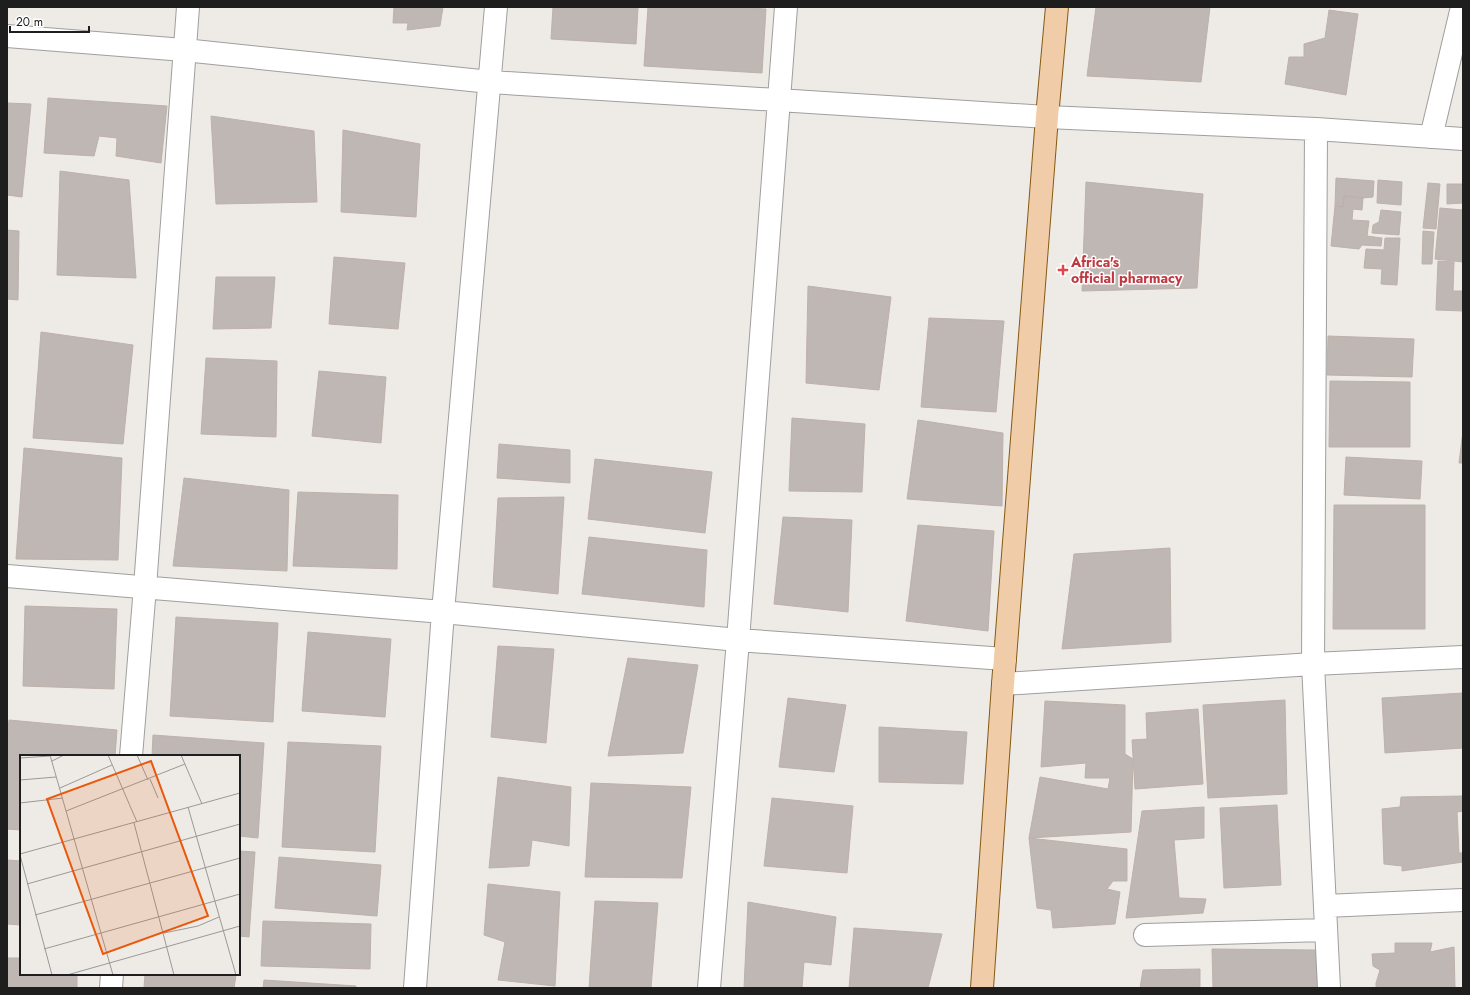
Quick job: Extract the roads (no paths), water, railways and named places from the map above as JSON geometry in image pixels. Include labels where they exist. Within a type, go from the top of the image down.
[{"type":"main road","points":[[982,988],[1003,684],[1047,117],[1057,7]]},
{"type":"street","points":[[131,755],[188,7]]},
{"type":"street","points":[[415,988],[443,612],[496,7]]},
{"type":"street","points":[[709,988],[738,640],[786,7]]},
{"type":"street","points":[[1431,137],[1462,7]]},
{"type":"street","points":[[7,36],[184,50],[490,82],[1047,117],[1316,129],[1463,139]]},
{"type":"street","points":[[1316,129],[1313,664],[1329,988]]},
{"type":"street","points":[[7,576],[443,612],[738,640],[1005,659]]},
{"type":"street","points":[[1003,684],[1313,664],[1463,657]]},
{"type":"street","points":[[1325,906],[1463,900]]},
{"type":"street","points":[[1145,935],[1326,930]]},
{"type":"street","points":[[111,988],[112,975]]},
{"type":"place","name":"Africa's official pharmacy","points":[[1063,270]]}]
